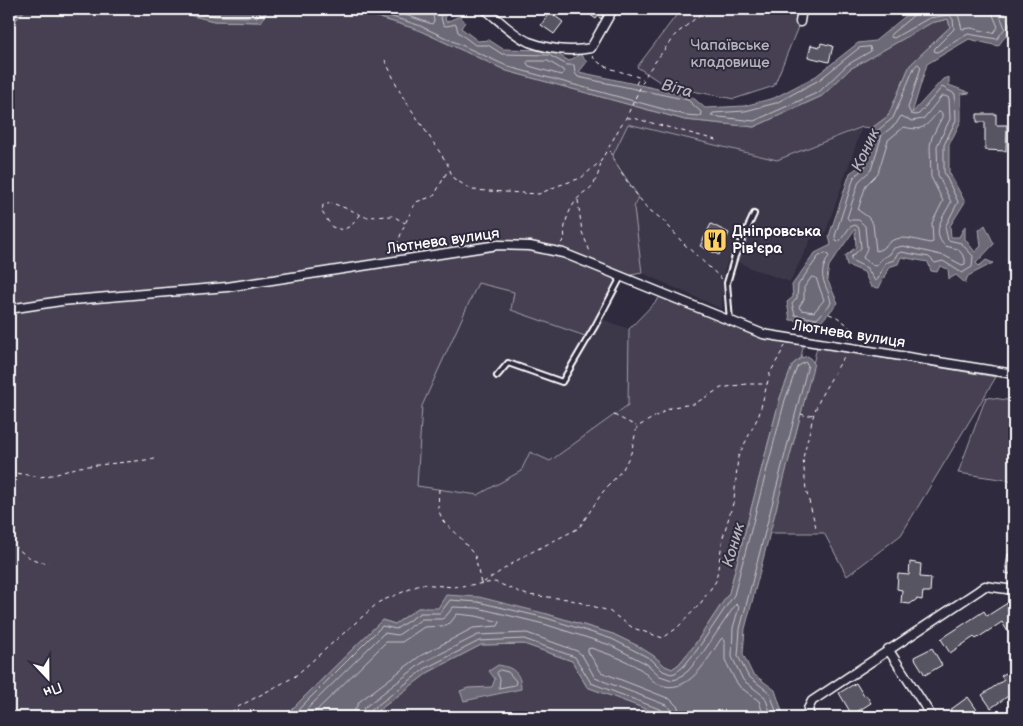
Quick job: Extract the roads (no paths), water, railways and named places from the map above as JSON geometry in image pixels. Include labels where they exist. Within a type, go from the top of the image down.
[{"type":"street","points":[[486,9],[529,42],[577,50],[591,48],[613,9]]},
{"type":"street","points":[[800,22],[802,9]]},
{"type":"street","name":"Лютнева вулиця","points":[[9,309],[61,301],[227,287],[498,245],[530,246],[563,253],[763,334],[1014,374]]},
{"type":"street","points":[[810,717],[808,709],[812,701],[985,586],[1014,590]]},
{"type":"street","points":[[888,649],[932,717]]},
{"type":"street","points":[[1006,717],[1014,712]]},
{"type":"lane","points":[[730,321],[726,283],[735,256],[754,214]]},
{"type":"lane","points":[[497,376],[508,363],[562,382],[621,277]]},
{"type":"water","points":[[9,9],[26,9],[15,21],[9,21]]},
{"type":"water","points":[[164,9],[268,9],[261,22],[214,21]]},
{"type":"water","name":"Коник","points":[[351,9],[439,9],[444,11],[446,22],[460,16],[465,22],[461,28],[478,41],[489,40],[503,49],[551,50],[569,61],[580,54],[587,62],[579,72],[691,96],[705,108],[744,106],[774,98],[816,76],[858,43],[875,41],[914,9],[1006,9],[1004,11],[1011,29],[998,46],[969,39],[927,64],[912,113],[943,79],[949,77],[949,85],[970,93],[961,94],[961,121],[949,145],[949,172],[965,202],[950,226],[951,237],[959,237],[965,226],[965,239],[975,252],[981,246],[979,230],[985,225],[994,244],[976,263],[979,266],[986,260],[993,263],[968,276],[965,283],[956,275],[949,279],[948,269],[940,266],[937,272],[931,271],[928,262],[901,257],[898,264],[889,267],[879,288],[871,287],[864,272],[847,265],[845,256],[856,247],[855,229],[829,266],[827,279],[838,303],[820,323],[813,325],[807,321],[790,320],[787,302],[793,297],[792,285],[815,253],[831,245],[829,236],[850,173],[861,165],[872,128],[888,116],[910,65],[950,27],[948,19],[931,23],[850,69],[822,96],[754,127],[685,120],[507,71],[416,29]]},
{"type":"water","points":[[808,356],[814,363],[745,629],[743,654],[752,673],[775,690],[784,717],[667,717],[587,687],[572,661],[524,644],[481,645],[429,672],[370,717],[284,717],[382,620],[395,624],[418,608],[438,608],[446,595],[479,597],[547,614],[613,634],[638,646],[672,669],[679,664],[693,647],[729,593],[780,398],[793,364],[801,358]]},
{"type":"water","points":[[498,665],[512,669],[518,675],[521,689],[464,701],[460,691],[468,688],[492,687],[495,679],[489,671]]},
{"type":"place","name":"Дніпровська Рів'єра","points":[[715,240]]},
{"type":"park label","name":"Чапаївське кладовище","points":[[730,54]]},
{"type":"water label","name":"Віта","points":[[677,89]]}]
